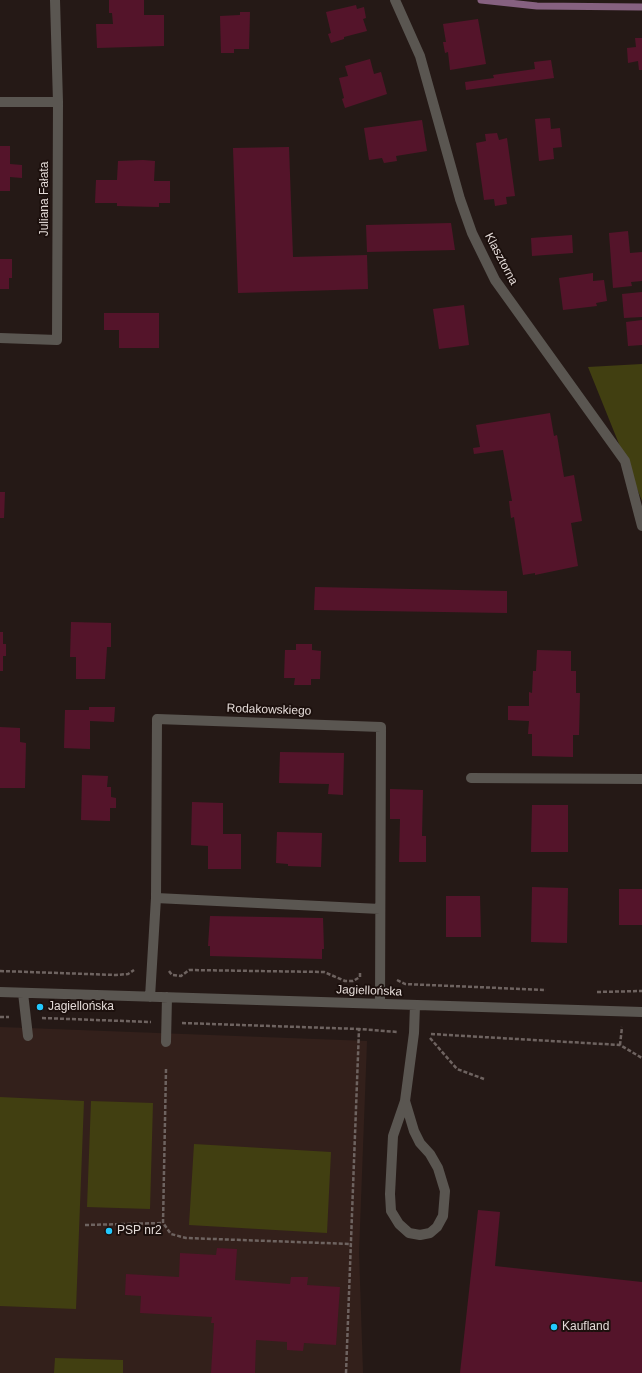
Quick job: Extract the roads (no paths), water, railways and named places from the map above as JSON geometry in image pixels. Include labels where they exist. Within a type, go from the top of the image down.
[{"type":"street","name":"Juliana Fałata","points":[[0,338],[57,340],[58,102],[55,0]]},
{"type":"street","name":"Klasztorna","points":[[395,0],[420,56],[460,199],[472,233],[495,280],[625,461],[642,526]]},
{"type":"street","points":[[0,102],[58,102]]},
{"type":"street","name":"Rodakowskiego","points":[[150,997],[156,898],[157,719],[381,727],[380,1004]]},
{"type":"street","points":[[471,778],[642,779]]},
{"type":"street","points":[[156,898],[380,909]]},
{"type":"street","name":"Jagiellońska","points":[[0,992],[642,1012]]},
{"type":"street","points":[[23,993],[28,1036]]},
{"type":"street","points":[[166,1042],[167,998]]},
{"type":"street","points":[[405,1101],[414,1131],[420,1143],[430,1154],[438,1168],[445,1191],[442,1216],[437,1227],[430,1232],[420,1235],[409,1233],[399,1224],[391,1211],[390,1194],[394,1136],[405,1101],[414,1034],[415,1006]]},
{"type":"waterway","points":[[481,0],[537,6],[642,7]]},
{"type":"place","name":"Jagiellońska","points":[[40,1007]]},
{"type":"place","name":"PSP nr2","points":[[109,1231]]},
{"type":"place","name":"Kaufland","points":[[554,1327]]}]
